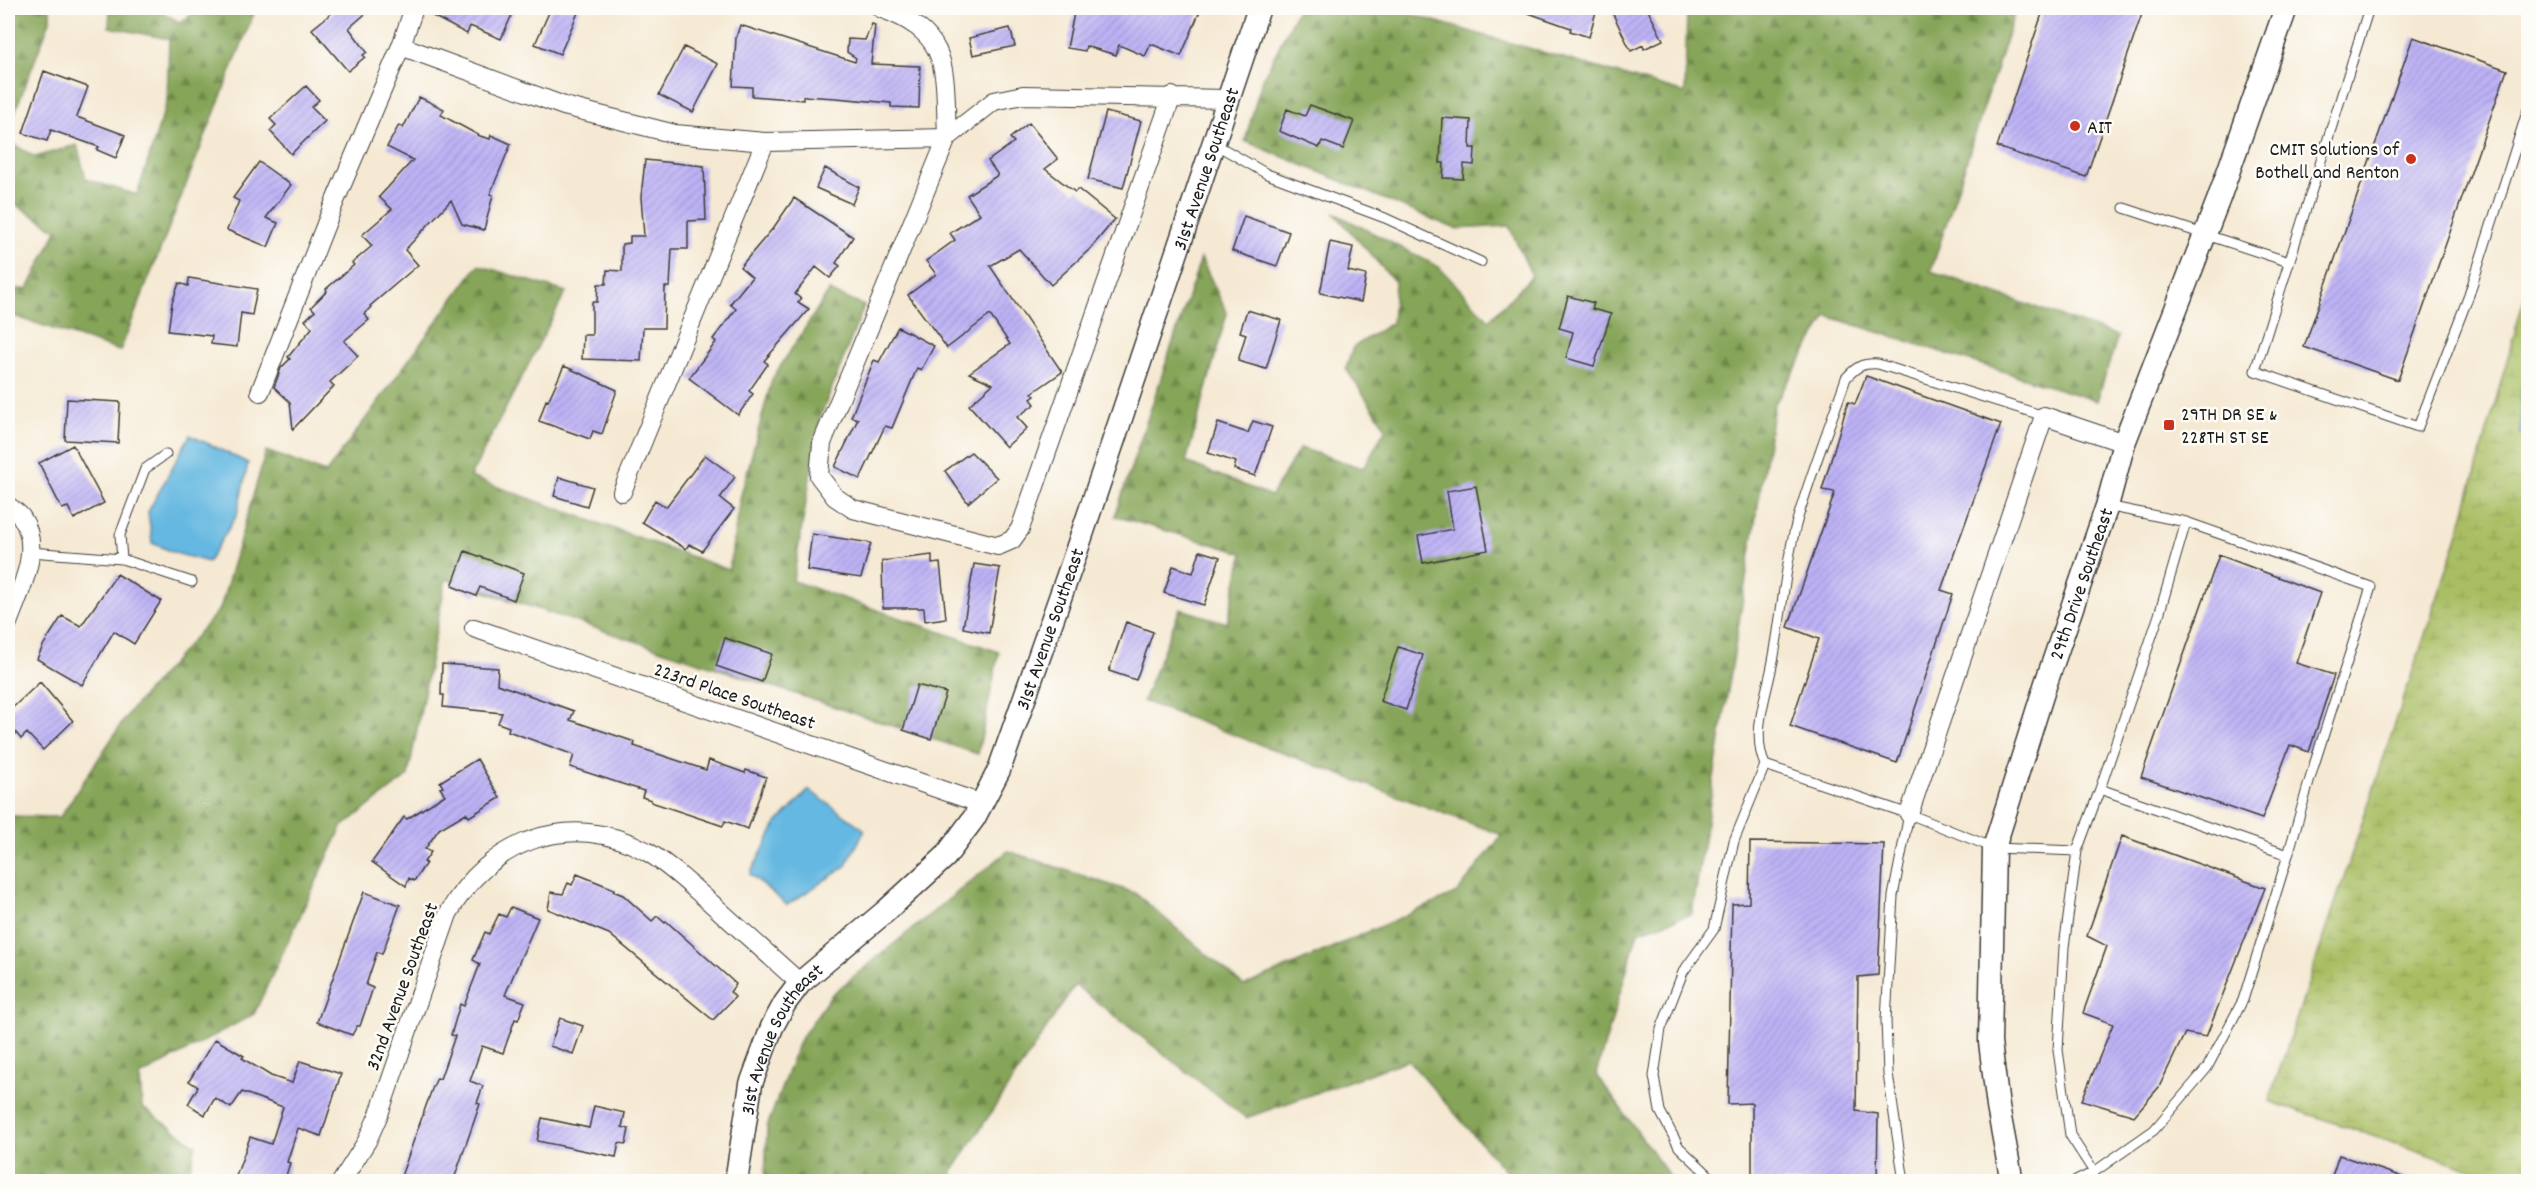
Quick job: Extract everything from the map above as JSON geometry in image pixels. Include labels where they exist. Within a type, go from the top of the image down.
[{"type":"street","points":[[260,392],[335,201],[401,46],[414,8]]},
{"type":"street","points":[[880,8],[897,14],[923,29],[939,51],[944,82],[947,138],[822,443],[819,476],[835,497],[853,509],[998,546],[1012,540],[1020,530],[1172,96]]},
{"type":"street","name":"31st Avenue Southeast","points":[[736,1182],[751,1084],[772,1027],[800,982],[945,857],[982,804],[999,770],[1259,8]]},
{"type":"street","name":"29th Drive Southeast","points":[[2012,1182],[1998,1107],[1990,1042],[1994,848],[2046,683],[2107,506],[2124,443],[2205,235],[2286,8]]},
{"type":"street","points":[[401,46],[564,106],[675,134],[765,142],[947,138],[994,100],[1023,95],[1172,96],[1228,99]]},
{"type":"street","points":[[622,492],[765,142]]},
{"type":"street","points":[[1909,814],[2044,416],[2124,443]]},
{"type":"street","points":[[8,506],[22,518],[31,544],[27,572],[8,623]]},
{"type":"street","name":"223rd Place Southeast","points":[[474,628],[982,804]]},
{"type":"street","name":"32nd Avenue Southeast","points":[[341,1182],[367,1140],[379,1114],[448,914],[460,893],[487,864],[517,845],[537,836],[591,834],[622,841],[647,852],[681,877],[800,982]]},
{"type":"lane","points":[[2369,8],[2254,371],[2418,427],[2469,295],[2529,109]]},
{"type":"lane","points":[[1213,143],[1267,174],[1385,218],[1481,262]]},
{"type":"lane","points":[[2124,208],[2289,262]]},
{"type":"lane","points":[[1716,1182],[1679,1147],[1660,1111],[1654,1076],[1661,1029],[1683,972],[1714,930],[1734,841],[1765,765],[1761,756],[1759,734],[1792,543],[1846,378],[1856,367],[1866,363],[1878,364],[2044,416]]},
{"type":"lane","points":[[122,559],[120,535],[145,469],[166,454]]},
{"type":"lane","points":[[2074,1182],[2094,1172],[2154,1130],[2206,1068],[2243,1000],[2371,587],[2186,522],[2107,506]]},
{"type":"lane","points":[[2094,1172],[2070,1135],[2058,1050],[2064,947],[2077,851],[2158,615],[2186,522]]},
{"type":"lane","points":[[30,552],[122,559],[192,582]]},
{"type":"lane","points":[[1765,765],[1909,814],[1994,848],[2077,851]]},
{"type":"lane","points":[[2100,789],[2288,855]]},
{"type":"lane","points":[[1905,1182],[1888,1074],[1886,1020],[1893,896],[1909,814]]},
{"type":"green space","points":[[8,8],[50,8],[50,21],[8,130]]},
{"type":"green space","points":[[110,8],[156,8],[180,23],[200,8],[256,8],[120,351],[8,314],[8,289],[28,289],[57,230],[8,200],[8,141],[35,157],[77,145],[86,179],[137,195],[167,101],[169,39],[109,27]]},
{"type":"green space","points":[[1298,8],[1389,8],[1685,93],[1687,8],[2016,8],[1931,271],[2118,336],[2097,401],[1827,316],[1774,405],[1692,914],[1638,932],[1596,1074],[1673,1181],[1514,1181],[1408,1060],[1246,1118],[1075,985],[952,1172],[955,1181],[765,1182],[767,1127],[799,1041],[831,995],[1008,851],[1135,893],[1244,986],[1457,893],[1502,835],[1143,701],[1180,609],[1227,623],[1243,553],[1115,516],[1201,258],[1227,313],[1186,462],[1271,496],[1300,448],[1363,468],[1386,428],[1346,369],[1353,347],[1392,323],[1395,282],[1334,213],[1439,267],[1489,320],[1532,276],[1509,226],[1456,229],[1245,141],[1261,83]]},
{"type":"green space","points":[[478,265],[566,292],[470,477],[729,570],[740,499],[772,379],[829,291],[864,306],[820,418],[793,581],[999,652],[978,754],[446,579],[408,776],[342,827],[254,1014],[140,1076],[142,1107],[196,1145],[187,1181],[8,1182],[8,816],[60,817],[130,711],[220,609],[266,451],[326,473]]},
{"type":"green space","points":[[2528,285],[2528,1181],[2507,1181],[2269,1101],[2457,539]]},
{"type":"water","points":[[2528,365],[2528,437],[2520,434],[2521,389]]},
{"type":"water","points":[[190,435],[248,463],[237,515],[208,562],[175,553],[152,543],[148,512]]},
{"type":"water","points":[[809,790],[865,830],[845,867],[787,905],[750,874],[777,823]]},
{"type":"building","points":[[338,8],[372,8],[349,28],[367,52],[363,55],[365,57],[348,71],[312,29]]},
{"type":"building","points":[[425,8],[515,8],[501,39],[470,26],[467,34],[425,12]]},
{"type":"building","points":[[551,8],[580,8],[560,54],[535,44]]},
{"type":"building","points":[[1075,8],[1190,8],[1200,11],[1181,56],[1151,44],[1145,56],[1119,45],[1116,55],[1086,46],[1085,51],[1067,48]]},
{"type":"building","points":[[1521,8],[1597,8],[1589,37],[1570,31],[1571,28],[1520,10]]},
{"type":"building","points":[[1610,8],[1647,8],[1663,40],[1644,49],[1643,45],[1631,51]]},
{"type":"building","points":[[2044,8],[2144,8],[2086,177],[1997,147]]},
{"type":"building","points":[[872,24],[875,25],[871,64],[920,66],[919,108],[891,107],[891,103],[836,98],[803,96],[803,100],[752,96],[752,87],[733,86],[736,38],[740,25],[855,62],[856,58],[847,52],[848,39],[865,40]]},
{"type":"building","points":[[1010,28],[1015,46],[973,55],[969,38]]},
{"type":"building","points":[[2413,37],[2507,70],[2398,380],[2304,347]]},
{"type":"building","points":[[684,47],[718,64],[693,112],[659,95]]},
{"type":"building","points":[[44,71],[88,87],[77,117],[125,135],[116,158],[97,150],[99,147],[51,130],[47,141],[23,133]]},
{"type":"building","points":[[306,86],[319,100],[311,107],[325,121],[291,154],[270,131],[276,125],[270,119]]},
{"type":"building","points":[[419,97],[444,109],[441,115],[480,136],[490,139],[491,135],[511,144],[490,194],[493,195],[484,230],[462,224],[451,200],[405,250],[418,265],[370,306],[364,314],[369,320],[344,341],[358,356],[330,382],[334,386],[293,429],[290,402],[274,387],[281,368],[312,328],[305,320],[315,311],[311,307],[327,291],[326,289],[354,265],[352,263],[372,246],[362,235],[392,209],[379,197],[413,160],[387,147],[399,125],[403,128]]},
{"type":"building","points":[[1310,105],[1354,121],[1343,149],[1322,141],[1319,148],[1279,131],[1287,109],[1305,116]]},
{"type":"building","points":[[1106,112],[1141,121],[1123,188],[1088,179]]},
{"type":"building","points":[[1442,118],[1471,120],[1470,148],[1475,148],[1474,165],[1464,164],[1463,179],[1443,178],[1444,163],[1440,163]]},
{"type":"building","points":[[1029,123],[1058,159],[1045,169],[1075,192],[1078,189],[1115,219],[1090,249],[1051,285],[1019,249],[990,266],[1062,372],[1032,393],[1035,396],[1031,399],[1035,404],[1017,417],[1027,428],[1006,447],[969,405],[993,384],[969,373],[1010,344],[990,315],[947,348],[908,295],[936,274],[926,261],[955,240],[950,233],[980,214],[967,195],[998,175],[988,161],[1014,142],[1010,138]]},
{"type":"building","points":[[645,160],[704,166],[706,220],[688,221],[688,249],[672,249],[670,287],[665,287],[664,328],[643,328],[641,361],[582,359],[583,335],[592,335],[592,302],[597,302],[598,284],[606,284],[607,270],[622,271],[622,244],[630,243],[630,236],[644,236],[641,197]]},
{"type":"building","points":[[259,162],[291,185],[266,218],[278,223],[268,247],[227,230],[239,201],[233,198]]},
{"type":"building","points":[[825,168],[859,187],[852,204],[816,188]]},
{"type":"building","points":[[794,198],[853,237],[836,263],[840,266],[830,278],[816,267],[795,294],[801,299],[798,302],[809,309],[764,361],[768,364],[749,391],[753,394],[738,415],[689,378],[716,342],[713,339],[736,309],[730,304],[752,277],[740,267],[774,227]]},
{"type":"building","points":[[1244,216],[1289,232],[1277,266],[1232,251]]},
{"type":"building","points":[[1330,242],[1353,247],[1348,271],[1366,275],[1361,302],[1320,293]]},
{"type":"building","points":[[189,278],[257,289],[252,315],[241,313],[237,347],[211,344],[212,336],[168,331],[172,303],[179,283],[188,286]]},
{"type":"building","points":[[1568,296],[1594,303],[1592,309],[1611,314],[1594,366],[1566,358],[1573,332],[1559,328]]},
{"type":"building","points":[[1247,310],[1281,320],[1266,369],[1238,361],[1246,334],[1240,332]]},
{"type":"building","points":[[898,327],[934,346],[921,370],[917,368],[892,428],[885,426],[860,479],[835,467],[858,419],[851,417],[874,360],[879,362]]},
{"type":"building","points":[[564,366],[617,390],[602,434],[593,431],[590,439],[539,421],[546,400],[548,401]]},
{"type":"building","points":[[1866,376],[2001,424],[1941,590],[1953,594],[1897,763],[1790,726],[1819,639],[1788,627],[1835,492],[1822,490],[1848,402],[1855,404]]},
{"type":"building","points":[[67,399],[120,402],[118,443],[65,440]]},
{"type":"building","points":[[1253,421],[1272,427],[1255,476],[1234,469],[1236,462],[1208,453],[1218,423],[1248,433]]},
{"type":"building","points":[[73,445],[104,503],[74,519],[68,507],[62,509],[39,463]]},
{"type":"building","points":[[971,452],[997,478],[968,503],[945,471]]},
{"type":"building","points":[[705,455],[735,477],[720,498],[734,509],[702,551],[689,544],[686,549],[642,522],[655,500],[666,507]]},
{"type":"building","points":[[559,477],[593,487],[587,506],[554,496]]},
{"type":"building","points":[[1476,486],[1488,550],[1423,563],[1418,536],[1453,529],[1447,491]]},
{"type":"building","points":[[812,534],[871,543],[861,578],[807,570]]},
{"type":"building","points":[[465,551],[524,573],[514,600],[480,587],[476,596],[452,586]]},
{"type":"building","points":[[1200,551],[1220,557],[1204,605],[1164,593],[1173,566],[1193,573]]},
{"type":"building","points":[[932,555],[932,564],[940,563],[946,618],[925,621],[924,608],[883,608],[882,561]]},
{"type":"building","points":[[2219,555],[2320,593],[2296,663],[2334,675],[2309,752],[2290,745],[2262,819],[2141,777]]},
{"type":"building","points":[[974,564],[1000,568],[989,633],[963,628]]},
{"type":"building","points":[[117,574],[161,601],[134,644],[114,631],[82,685],[37,659],[62,616],[81,626]]},
{"type":"building","points":[[1126,622],[1153,632],[1136,680],[1109,671]]},
{"type":"building","points":[[725,638],[772,654],[762,682],[716,666]]},
{"type":"building","points":[[1398,647],[1423,655],[1406,710],[1380,701]]},
{"type":"building","points":[[442,664],[498,668],[497,684],[574,711],[570,720],[635,742],[634,746],[706,770],[709,760],[745,773],[746,770],[766,777],[748,829],[725,821],[723,826],[651,802],[642,797],[644,791],[570,767],[574,755],[508,731],[509,727],[498,723],[502,713],[443,707]]},
{"type":"building","points":[[40,682],[73,721],[43,750],[27,733],[21,739],[8,723],[8,712]]},
{"type":"building","points":[[917,685],[946,693],[931,739],[903,730]]},
{"type":"building","points":[[477,759],[500,798],[469,817],[466,813],[439,829],[425,849],[431,852],[424,862],[426,863],[414,881],[409,878],[406,886],[372,862],[404,817],[407,819],[445,795],[440,788],[443,787],[440,782]]},
{"type":"building","points":[[2122,836],[2265,888],[2206,1037],[2185,1033],[2159,1087],[2134,1116],[2082,1100],[2113,1024],[2083,1013],[2107,946],[2087,936]]},
{"type":"building","points":[[1750,842],[1884,844],[1878,975],[1858,977],[1856,1111],[1878,1114],[1877,1182],[1752,1182],[1752,1103],[1728,1104],[1732,904],[1749,903]]},
{"type":"building","points":[[577,874],[614,889],[613,891],[623,895],[652,921],[657,916],[665,923],[666,921],[736,984],[730,992],[735,997],[713,1020],[609,934],[548,909],[551,892],[563,894],[568,883],[572,885]]},
{"type":"building","points":[[364,892],[400,905],[382,954],[377,952],[366,985],[373,988],[360,1026],[357,1026],[352,1035],[317,1022]]},
{"type":"building","points":[[511,907],[538,918],[505,995],[525,1002],[518,1020],[515,1019],[503,1053],[482,1046],[470,1081],[483,1086],[477,1103],[480,1104],[453,1182],[399,1182],[432,1089],[437,1078],[440,1079],[455,1036],[451,1035],[460,1004],[464,1006],[480,964],[473,960],[485,932],[489,934],[499,914],[506,917]]},
{"type":"building","points":[[560,1018],[583,1026],[573,1054],[550,1046]]},
{"type":"building","points":[[215,1039],[244,1056],[242,1058],[271,1076],[292,1083],[300,1061],[341,1074],[321,1136],[298,1128],[287,1162],[290,1163],[284,1182],[234,1182],[250,1137],[271,1144],[283,1107],[242,1092],[231,1108],[215,1098],[205,1115],[188,1104],[198,1087],[189,1081]]},
{"type":"building","points":[[594,1106],[625,1113],[622,1127],[629,1129],[626,1144],[619,1143],[616,1157],[537,1141],[542,1118],[589,1128]]},
{"type":"building","points":[[2339,1155],[2408,1179],[2407,1182],[2330,1182]]},
{"type":"place","name":"AIT","points":[[2075,126]]},
{"type":"place","name":"CMIT Solutions of Bothell and Renton","points":[[2411,159]]},
{"type":"place","name":"29TH DR SE & 228TH ST SE","points":[[2169,425]]}]
